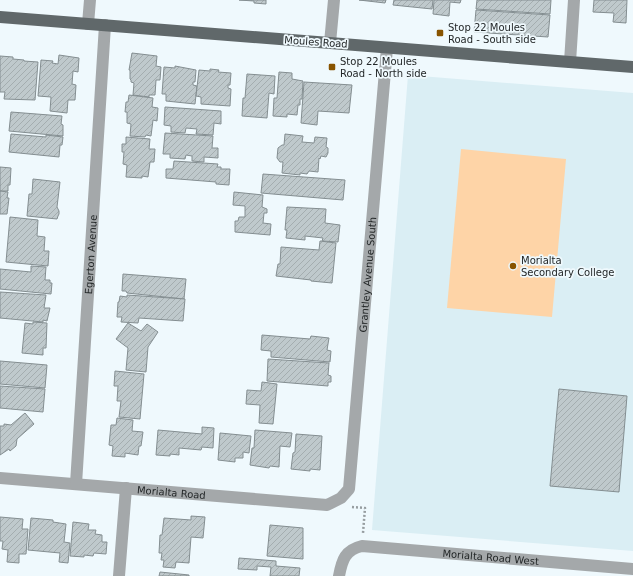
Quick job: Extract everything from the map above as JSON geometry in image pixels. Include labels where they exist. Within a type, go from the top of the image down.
[{"type":"main road","name":"Moules Road","points":[[0,17],[633,67]]},
{"type":"street","points":[[88,24],[90,0]]},
{"type":"street","points":[[330,43],[334,0]]},
{"type":"street","points":[[570,62],[574,0]]},
{"type":"street","name":"Egerton Avenue","points":[[76,484],[105,25]]},
{"type":"street","name":"Grantley Avenue South","points":[[346,502],[349,489],[387,48]]},
{"type":"street","name":"Morialta Road","points":[[0,478],[327,505],[346,502]]},
{"type":"street","points":[[119,576],[126,488]]},
{"type":"street","name":"Morialta Road West","points":[[339,576],[342,561],[349,552],[362,546],[580,570],[633,569]]},
{"type":"path","points":[[346,502],[365,508],[362,546]]},
{"type":"shaded area","name":"Morialta Secondary College","points":[[408,75],[633,93],[633,551],[372,530]]},
{"type":"shaded area","points":[[461,149],[566,159],[552,317],[447,308]]},
{"type":"building","points":[[239,0],[266,0],[266,4],[254,3],[254,1]]},
{"type":"building","points":[[359,0],[386,0],[385,3]]},
{"type":"building","points":[[394,0],[433,0],[432,9],[393,5]]},
{"type":"building","points":[[434,0],[461,0],[460,3],[450,2],[449,16],[433,14]]},
{"type":"building","points":[[477,0],[551,0],[550,14],[476,9]]},
{"type":"building","points":[[594,0],[627,0],[626,23],[613,22],[614,13],[593,12]]},
{"type":"building","points":[[476,10],[550,15],[548,37],[474,32]]},
{"type":"building","points":[[132,53],[157,56],[156,66],[161,67],[160,80],[156,80],[155,95],[149,95],[149,97],[133,95],[134,83],[131,82],[129,70]]},
{"type":"building","points":[[59,55],[79,58],[78,72],[73,71],[72,84],[76,85],[75,100],[68,100],[67,113],[50,111],[51,97],[38,96],[41,60],[53,61],[52,63],[58,64]]},
{"type":"building","points":[[0,56],[38,62],[35,100],[4,99],[5,92],[0,92]]},
{"type":"building","points":[[175,66],[196,70],[195,82],[193,82],[193,85],[197,86],[195,104],[166,101],[166,94],[162,94],[164,67],[175,68]]},
{"type":"building","points":[[210,69],[219,70],[218,72],[231,73],[230,85],[228,85],[228,88],[231,89],[230,106],[201,104],[201,97],[196,96],[199,70],[210,71]]},
{"type":"building","points":[[279,72],[292,73],[292,79],[303,81],[302,99],[300,99],[300,105],[298,105],[297,115],[287,114],[287,117],[273,116],[274,98],[277,98]]},
{"type":"building","points":[[247,74],[275,76],[274,94],[269,93],[267,118],[242,116]]},
{"type":"building","points":[[304,82],[352,85],[349,113],[318,111],[317,125],[301,123]]},
{"type":"building","points":[[129,95],[153,98],[152,107],[158,108],[157,121],[153,120],[151,136],[130,136],[131,124],[127,123],[127,112],[125,112],[126,102],[128,102]]},
{"type":"building","points":[[165,107],[221,111],[221,124],[214,123],[213,135],[196,134],[197,129],[186,128],[185,133],[171,132],[171,126],[164,125]]},
{"type":"building","points":[[11,112],[62,116],[61,124],[63,125],[63,136],[9,131]]},
{"type":"building","points":[[165,133],[213,136],[212,148],[218,148],[218,158],[204,157],[204,162],[192,161],[192,156],[186,155],[185,159],[170,158],[170,154],[163,154]]},
{"type":"building","points":[[11,134],[63,137],[62,145],[60,145],[59,157],[9,152]]},
{"type":"building","points":[[285,134],[303,136],[302,142],[314,143],[315,137],[327,138],[326,147],[328,148],[328,153],[326,157],[321,156],[320,159],[319,158],[318,172],[309,171],[307,174],[300,173],[300,175],[282,173],[283,162],[280,162],[277,158],[278,148],[284,145]]},
{"type":"building","points":[[126,137],[150,139],[149,149],[155,149],[154,162],[150,162],[148,177],[126,177],[127,165],[123,164],[124,152],[122,152],[122,144],[126,144]]},
{"type":"building","points":[[174,161],[218,164],[217,167],[221,167],[221,169],[230,169],[229,185],[216,184],[216,182],[166,178],[166,169],[173,169]]},
{"type":"building","points":[[0,167],[11,168],[10,185],[8,185],[8,191],[0,191]]},
{"type":"building","points":[[263,174],[345,180],[343,200],[261,193]]},
{"type":"building","points":[[33,179],[60,182],[57,207],[59,214],[57,219],[27,216],[29,194],[32,194]]},
{"type":"building","points":[[0,191],[8,192],[7,198],[9,198],[7,214],[0,214]]},
{"type":"building","points":[[234,192],[263,195],[262,207],[267,209],[267,213],[264,213],[263,223],[271,224],[270,235],[235,232],[235,221],[238,221],[239,217],[245,217],[245,206],[233,205]]},
{"type":"building","points":[[287,207],[326,209],[325,223],[340,225],[338,242],[322,241],[323,238],[305,236],[305,240],[286,238],[287,230],[285,230]]},
{"type":"building","points":[[10,217],[38,220],[37,236],[45,237],[44,251],[49,251],[48,266],[6,262]]},
{"type":"building","points":[[320,241],[336,243],[332,283],[276,276],[278,264],[280,264],[281,247],[319,250]]},
{"type":"building","points":[[31,266],[46,267],[45,280],[50,280],[50,283],[52,283],[51,294],[0,289],[0,269],[31,272]]},
{"type":"building","points":[[123,274],[186,279],[184,299],[127,293],[126,291],[122,291]]},
{"type":"building","points":[[0,292],[46,295],[44,308],[50,308],[47,321],[43,320],[43,322],[0,318]]},
{"type":"building","points":[[127,295],[185,299],[183,321],[139,318],[138,323],[121,322],[122,317],[117,317],[118,302],[120,296],[127,297]]},
{"type":"building","points":[[33,322],[47,323],[46,348],[43,348],[43,355],[22,353],[25,323],[33,324]]},
{"type":"building","points":[[128,323],[141,331],[147,324],[158,332],[148,347],[146,372],[126,370],[128,348],[116,339]]},
{"type":"building","points":[[262,335],[310,339],[311,336],[329,338],[327,350],[331,351],[330,362],[271,357],[271,351],[261,350]]},
{"type":"building","points":[[268,359],[329,363],[328,375],[331,376],[331,382],[328,382],[328,386],[267,381]]},
{"type":"building","points":[[0,361],[47,365],[45,388],[0,384]]},
{"type":"building","points":[[115,371],[144,374],[140,419],[119,417],[121,401],[117,401],[118,386],[114,386]]},
{"type":"building","points":[[262,382],[277,384],[273,424],[259,423],[260,405],[246,404],[247,390],[261,391]]},
{"type":"building","points":[[0,386],[45,389],[43,412],[0,408]]},
{"type":"building","points":[[559,389],[627,396],[619,492],[550,486]]},
{"type":"building","points":[[25,413],[34,424],[17,439],[16,446],[10,451],[9,449],[0,455],[0,426],[4,426],[4,424],[11,425]]},
{"type":"building","points":[[117,418],[133,420],[132,431],[143,432],[138,455],[125,453],[125,457],[112,456],[113,446],[109,445],[111,425],[116,425]]},
{"type":"building","points":[[202,427],[214,428],[213,448],[202,447],[201,450],[179,448],[179,455],[156,455],[158,430],[202,434]]},
{"type":"building","points":[[255,430],[292,433],[290,447],[280,446],[279,467],[270,466],[269,468],[250,465],[252,448],[254,448]]},
{"type":"building","points":[[220,433],[251,436],[249,453],[243,452],[243,458],[235,458],[235,462],[218,460]]},
{"type":"building","points":[[296,434],[322,436],[320,470],[310,469],[310,471],[291,469],[293,453],[295,452]]},
{"type":"building","points":[[191,516],[205,517],[203,538],[191,537],[189,563],[176,562],[175,568],[163,567],[164,560],[161,560],[162,553],[159,553],[160,535],[162,535],[164,518],[191,520]]},
{"type":"building","points":[[0,517],[23,519],[22,529],[28,529],[26,554],[19,554],[19,563],[7,562],[8,550],[2,549],[3,541],[0,541]]},
{"type":"building","points":[[31,518],[53,520],[53,522],[66,524],[64,542],[70,543],[68,563],[59,562],[60,553],[28,550]]},
{"type":"building","points":[[73,522],[89,524],[88,530],[96,530],[95,534],[102,535],[102,542],[107,542],[106,554],[94,553],[93,556],[84,555],[84,557],[70,556]]},
{"type":"building","points":[[270,525],[303,528],[303,559],[267,556]]},
{"type":"building","points":[[239,558],[276,561],[276,566],[300,568],[299,576],[270,576],[271,567],[257,566],[257,570],[238,569]]},
{"type":"building","points":[[160,572],[189,575],[189,576],[159,576]]},
{"type":"place","name":"Stop 22 Moules Road - South side","points":[[440,33]]},
{"type":"place","name":"Stop 22 Moules Road - North side","points":[[332,67]]},
{"type":"place","name":"Morialta Secondary College","points":[[513,266]]}]
